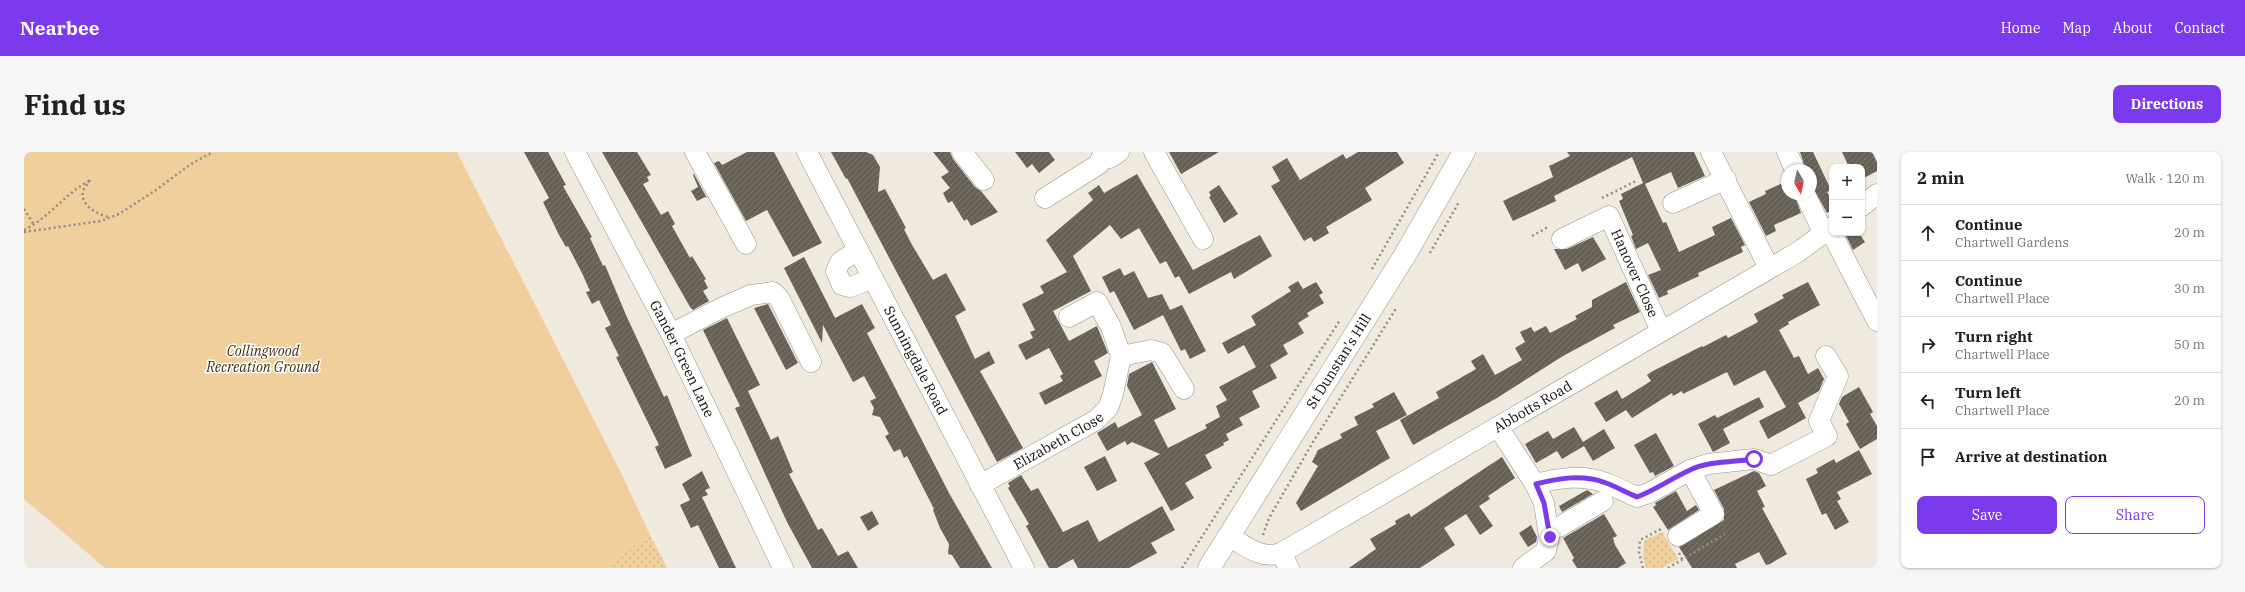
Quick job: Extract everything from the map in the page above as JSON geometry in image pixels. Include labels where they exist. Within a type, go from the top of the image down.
[{"type":"highway","name":"St Dunstan's Hill","points":[[1209,568],[1405,255],[1464,152]]},
{"type":"street","name":"Gander Green Lane","points":[[575,152],[671,334],[783,568]]},
{"type":"street","points":[[695,152],[746,244]]},
{"type":"street","name":"Sunningdale Road","points":[[807,152],[1024,568]]},
{"type":"street","points":[[962,152],[984,180]]},
{"type":"street","points":[[1154,152],[1203,239]]},
{"type":"street","points":[[1711,152],[1726,179],[1769,268]]},
{"type":"street","points":[[1787,152],[1792,164]]},
{"type":"street","points":[[1045,198],[1099,164],[1106,153]]},
{"type":"street","points":[[1673,203],[1726,179]]},
{"type":"street","points":[[1865,204],[1877,194]]},
{"type":"street","points":[[1809,200],[1828,229],[1877,321]]},
{"type":"street","name":"Hanover Close","points":[[1562,239],[1609,216],[1661,331]]},
{"type":"street","name":"Abbotts Road","points":[[1229,536],[1255,552],[1280,561],[1498,427],[1798,252],[1828,229]]},
{"type":"street","points":[[858,250],[840,262],[836,271],[842,286],[850,288],[872,279]]},
{"type":"street","points":[[671,334],[721,308],[751,295],[773,292],[779,298],[811,362]]},
{"type":"street","points":[[1069,317],[1097,302],[1111,327],[1121,356],[1151,350],[1162,353],[1184,389]]},
{"type":"street","name":"Elizabeth Close","points":[[980,485],[1014,467],[1102,414],[1108,408],[1113,394],[1121,356]]},
{"type":"street","points":[[1536,484],[1558,478],[1589,478],[1606,483],[1637,497],[1649,493],[1699,467],[1754,459],[1771,465],[1827,436],[1819,421],[1838,376],[1826,356]]},
{"type":"street","points":[[1498,427],[1536,484],[1544,503],[1550,537],[1546,551],[1523,568]]},
{"type":"street","points":[[1674,539],[1714,514],[1699,467]]},
{"type":"street","points":[[1548,529],[1560,527],[1604,501]]},
{"type":"path","points":[[24,231],[77,225],[109,218],[156,190],[191,164],[213,152]]},
{"type":"path","points":[[1371,271],[1439,152]]},
{"type":"path","points":[[24,231],[34,225],[68,194],[91,180],[83,191],[84,200],[93,213],[109,218]]},
{"type":"path","points":[[24,208],[34,225]]},
{"type":"path","points":[[1182,568],[1342,317]]},
{"type":"path","points":[[1262,537],[1269,518],[1313,442]]},
{"type":"path","points":[[1643,568],[1639,553],[1640,540],[1664,527],[1674,539],[1682,559]]},
{"type":"path","points":[[1668,568],[1725,534]]},
{"type":"green space","name":"Collingwood Recreation Ground","points":[[24,152],[457,152],[621,473],[650,535],[603,568],[105,568],[24,499]]},
{"type":"green space","points":[[1662,532],[1678,559],[1662,568],[1646,568],[1643,557],[1644,541]]},
{"type":"green space","points":[[650,535],[667,568],[603,568]]},
{"type":"building","points":[[524,152],[548,152],[566,185],[563,186],[592,237],[590,238],[603,266],[605,265],[626,315],[664,397],[667,395],[692,456],[665,469],[655,447],[659,445],[616,357],[619,356],[605,328],[611,325],[599,300],[592,304],[586,292],[590,291],[582,273],[568,246],[566,247],[559,235],[543,202],[549,198]]},
{"type":"building","points":[[602,152],[637,152],[651,175],[647,177],[649,181],[643,184],[661,215],[668,211],[675,224],[672,226],[690,258],[692,256],[706,279],[704,280],[708,288],[703,291],[709,301],[693,310],[690,307]]},
{"type":"building","points":[[747,152],[774,152],[822,243],[793,257],[767,210],[746,221],[714,163],[719,161],[722,165]]},
{"type":"building","points":[[831,152],[866,152],[873,155],[880,167],[878,192],[885,189],[906,228],[904,229],[911,243],[933,280],[946,273],[966,310],[955,316],[975,359],[989,351],[995,363],[980,371],[1023,448],[997,462],[847,178],[846,179]]},
{"type":"building","points":[[933,152],[950,152],[953,159],[975,187],[981,191],[998,212],[971,226],[967,219],[964,221],[952,201],[948,203],[943,193],[950,188],[941,177],[949,172]]},
{"type":"building","points":[[1015,152],[1049,152],[1055,160],[1039,173],[1032,164],[1027,168]]},
{"type":"building","points":[[1169,152],[1219,152],[1181,174]]},
{"type":"building","points":[[1358,152],[1397,152],[1404,163],[1365,188],[1372,200],[1326,227],[1329,233],[1314,242],[1311,237],[1304,241],[1271,186],[1280,181],[1272,167],[1287,158],[1300,180],[1343,154],[1346,159]]},
{"type":"building","points":[[1567,152],[1694,152],[1705,176],[1678,188],[1671,172],[1645,184],[1663,223],[1666,222],[1679,252],[1715,235],[1712,227],[1731,218],[1745,245],[1741,247],[1743,252],[1698,273],[1699,276],[1667,291],[1668,294],[1659,298],[1648,275],[1661,270],[1648,243],[1636,249],[1631,236],[1633,235],[1619,201],[1623,199],[1621,194],[1643,183],[1632,157],[1554,196],[1556,201],[1513,221],[1503,201],[1553,177],[1549,166],[1570,156]]},
{"type":"building","points":[[1800,152],[1813,152],[1829,186],[1829,191],[1827,192],[1829,196],[1829,211],[1827,213],[1817,195],[1817,164],[1804,164]]},
{"type":"building","points":[[1842,152],[1872,152],[1877,162],[1877,171],[1865,177],[1865,164],[1848,164]]},
{"type":"building","points":[[694,174],[707,198],[705,197],[697,201],[691,191],[698,187],[693,175]]},
{"type":"building","points":[[1137,174],[1193,270],[1260,235],[1272,256],[1234,279],[1231,272],[1189,294],[1179,276],[1175,278],[1166,261],[1160,264],[1139,228],[1121,239],[1110,225],[1073,256],[1091,291],[1053,311],[1069,341],[1097,326],[1108,353],[1094,361],[1102,376],[1045,405],[1039,393],[1063,381],[1060,376],[1063,374],[1049,348],[1026,360],[1018,345],[1033,338],[1030,332],[1035,330],[1022,304],[1044,293],[1040,286],[1067,272],[1046,240],[1093,200],[1088,193],[1099,185],[1104,193]]},
{"type":"building","points":[[1781,184],[1781,200],[1796,200],[1801,213],[1774,225],[1776,231],[1766,236],[1749,202],[1766,194],[1765,191]]},
{"type":"building","points":[[1219,185],[1238,214],[1224,223],[1209,197],[1211,196],[1209,192]]},
{"type":"building","points":[[1846,236],[1861,236],[1865,242],[1853,250]]},
{"type":"building","points":[[1593,237],[1606,259],[1582,272],[1578,263],[1565,270],[1554,249],[1567,249]]},
{"type":"building","points":[[804,257],[835,318],[862,304],[875,328],[867,333],[949,493],[992,568],[960,568],[952,555],[948,554],[949,544],[940,528],[933,510],[934,509],[907,456],[904,458],[900,449],[894,452],[885,436],[889,434],[880,417],[872,415],[874,408],[870,401],[876,398],[864,376],[853,382],[823,325],[822,343],[784,268]]},
{"type":"building","points":[[1120,268],[1124,276],[1134,271],[1148,298],[1162,294],[1170,310],[1182,305],[1206,351],[1190,359],[1185,349],[1181,351],[1163,315],[1134,330],[1114,291],[1110,293],[1102,277]]},
{"type":"building","points":[[1298,281],[1303,289],[1316,282],[1323,293],[1319,295],[1324,303],[1307,313],[1309,316],[1298,323],[1304,333],[1283,345],[1288,354],[1270,365],[1277,378],[1252,391],[1260,407],[1239,418],[1243,425],[1226,434],[1229,440],[1223,443],[1224,445],[1205,455],[1212,468],[1185,483],[1194,498],[1171,511],[1144,463],[1160,454],[1132,442],[1127,445],[1125,441],[1107,451],[1097,433],[1115,422],[1118,428],[1142,415],[1127,386],[1129,374],[1152,362],[1176,409],[1154,420],[1168,448],[1207,428],[1205,425],[1220,417],[1216,406],[1227,400],[1219,387],[1256,367],[1244,345],[1228,354],[1222,343],[1256,325],[1251,316],[1291,291],[1288,287]]},
{"type":"building","points":[[1626,282],[1640,312],[1613,325],[1615,328],[1563,356],[1497,398],[1413,445],[1400,420],[1439,398],[1436,392],[1476,369],[1471,361],[1483,354],[1495,375],[1522,360],[1515,348],[1525,342],[1520,332],[1531,327],[1534,332],[1546,326],[1550,333],[1577,319],[1575,316],[1592,307],[1592,300]]},
{"type":"building","points":[[1808,282],[1820,305],[1788,322],[1789,324],[1779,330],[1794,358],[1799,356],[1808,374],[1818,368],[1824,379],[1819,391],[1798,403],[1806,418],[1768,439],[1759,421],[1786,407],[1765,370],[1734,386],[1727,372],[1683,394],[1682,391],[1673,396],[1672,393],[1632,418],[1626,410],[1606,422],[1594,403],[1617,390],[1622,399],[1651,381],[1647,375],[1651,372],[1702,346],[1703,347],[1726,335],[1728,338],[1758,322],[1754,314],[1784,298],[1782,295]]},
{"type":"building","points":[[768,304],[798,363],[786,370],[754,308]]},
{"type":"building","points":[[727,318],[760,385],[748,391],[771,440],[778,436],[793,472],[789,474],[818,530],[822,528],[838,556],[848,551],[858,568],[812,568],[787,522],[735,408],[740,406],[703,330]]},
{"type":"building","points":[[1859,387],[1873,412],[1870,414],[1877,426],[1877,439],[1860,449],[1846,424],[1849,422],[1839,404],[1842,397]]},
{"type":"building","points":[[1394,392],[1407,415],[1376,431],[1390,458],[1301,511],[1296,503],[1318,466],[1312,462],[1318,450],[1342,438],[1340,434],[1358,425],[1354,417],[1374,407],[1372,404]]},
{"type":"building","points":[[1759,397],[1764,407],[1723,429],[1730,443],[1713,452],[1698,424],[1715,415],[1717,418]]},
{"type":"building","points":[[1574,427],[1583,442],[1604,429],[1615,448],[1593,461],[1584,446],[1562,459],[1557,451],[1536,463],[1525,444],[1548,431],[1553,439]]},
{"type":"building","points":[[1656,433],[1674,466],[1655,476],[1653,472],[1650,473],[1634,445]]},
{"type":"building","points":[[1859,450],[1872,474],[1837,492],[1841,499],[1837,501],[1849,522],[1835,530],[1826,513],[1822,515],[1806,479],[1818,473],[1816,469],[1834,459],[1836,463]]},
{"type":"building","points":[[1105,456],[1117,481],[1097,491],[1084,467]]},
{"type":"building","points":[[1502,457],[1515,478],[1488,496],[1490,499],[1479,506],[1493,526],[1480,535],[1466,514],[1444,528],[1455,545],[1420,568],[1349,568],[1376,549],[1370,539],[1396,524],[1395,521],[1409,513],[1411,517]]},
{"type":"building","points":[[702,471],[710,488],[705,490],[708,495],[702,497],[736,568],[719,568],[698,525],[691,528],[680,505],[690,500],[682,484]]},
{"type":"building","points":[[1754,471],[1759,473],[1766,486],[1757,491],[1765,507],[1762,508],[1787,554],[1766,565],[1759,552],[1735,564],[1737,568],[1692,568],[1679,547],[1724,520],[1724,509],[1714,490]]},
{"type":"building","points":[[1021,475],[1031,491],[1038,488],[1063,532],[1088,520],[1099,542],[1162,506],[1175,530],[1151,543],[1157,553],[1129,568],[1078,568],[1073,559],[1057,568],[1049,568],[1026,526],[1029,524],[1008,488],[1010,486],[1008,483]]},
{"type":"building","points":[[1587,490],[1593,494],[1562,512],[1559,506]]},
{"type":"building","points":[[1676,491],[1687,511],[1696,505],[1699,510],[1668,530],[1653,507],[1656,505],[1655,503]]},
{"type":"building","points":[[872,511],[879,524],[868,531],[860,517]]},
{"type":"building","points":[[1604,514],[1617,536],[1613,538],[1615,545],[1626,563],[1618,568],[1577,568],[1572,560],[1574,558],[1563,538]]},
{"type":"building","points":[[1531,525],[1537,537],[1536,542],[1528,547],[1519,533]]},
{"type":"route","points":[[1550,537],[1544,503],[1536,484],[1558,478],[1589,478],[1606,483],[1637,497],[1649,493],[1690,470],[1708,464],[1754,459]]}]
